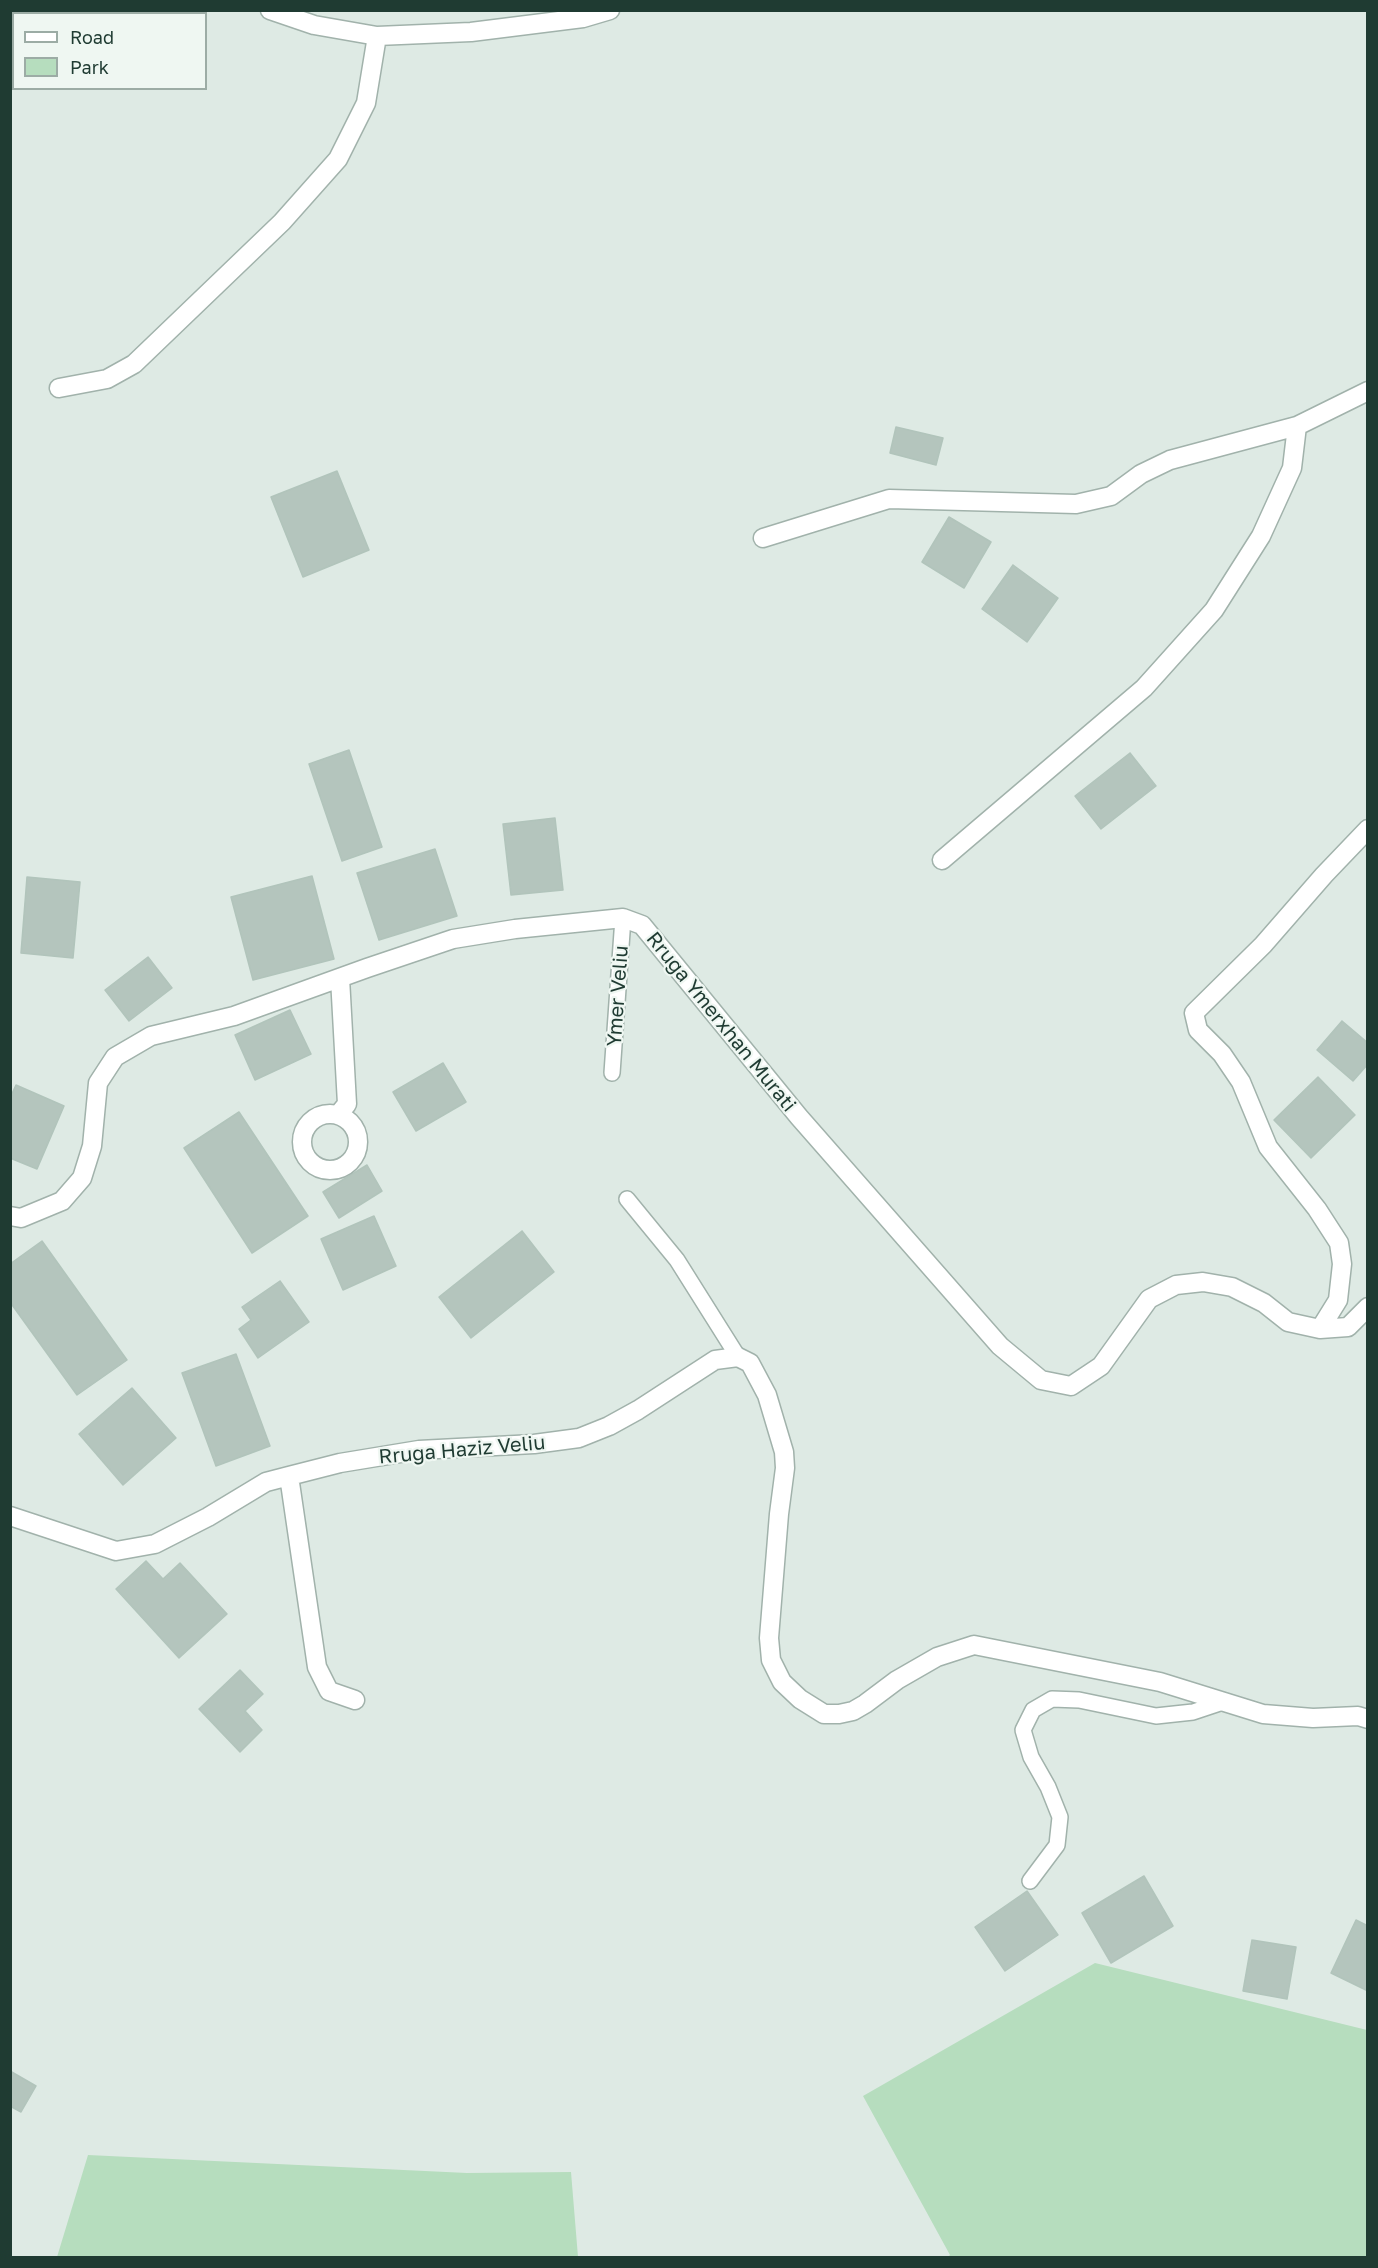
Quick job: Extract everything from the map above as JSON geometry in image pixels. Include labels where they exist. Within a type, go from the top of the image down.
[{"type":"street","points":[[270,10],[314,25],[377,36],[471,32],[583,18],[610,10]]},
{"type":"street","points":[[59,388],[107,379],[134,364],[282,222],[338,159],[366,103],[377,36]]},
{"type":"street","points":[[764,538],[889,499],[1076,504],[1111,496],[1141,474],[1170,460],[1297,426],[1368,391]]},
{"type":"street","points":[[942,860],[1144,688],[1214,610],[1261,536],[1292,468],[1297,426]]},
{"type":"street","points":[[1320,1329],[1338,1300],[1342,1264],[1339,1243],[1317,1209],[1268,1146],[1241,1082],[1222,1054],[1198,1030],[1194,1013],[1263,945],[1368,829]]},
{"type":"street","points":[[10,1216],[21,1218],[62,1201],[82,1178],[92,1146],[98,1083],[115,1057],[151,1036],[234,1016],[453,939],[515,929],[623,918]]},
{"type":"street","name":"Rruga Ymerxhan Murati","points":[[623,918],[642,925],[799,1117],[977,1320],[1000,1346],[1041,1380],[1071,1386],[1101,1366],[1149,1299],[1176,1285],[1203,1282],[1232,1287],[1264,1303],[1288,1322],[1320,1329],[1348,1326],[1368,1307]]},
{"type":"street","points":[[338,1115],[346,1104],[340,978]]},
{"type":"street","points":[[738,1357],[750,1363],[767,1395],[784,1452],[786,1468],[779,1514],[769,1649],[775,1671],[782,1682],[800,1699],[824,1714],[853,1711],[897,1680],[937,1657],[974,1645],[1160,1682],[1263,1714],[1313,1718],[1358,1716],[1368,1719]]},
{"type":"street","name":"Rruga Haziz Veliu","points":[[10,1516],[116,1551],[155,1544],[208,1517],[266,1482],[340,1463],[419,1449],[534,1443],[579,1438],[609,1426],[638,1410],[715,1360],[738,1357]]},
{"type":"street","points":[[289,1476],[317,1667],[329,1691],[355,1700]]},
{"type":"lane","name":"Ymer Veliu","points":[[612,1073],[623,918]]},
{"type":"lane","points":[[627,1199],[677,1260],[738,1357]]},
{"type":"lane","points":[[1030,1881],[1057,1845],[1060,1817],[1048,1787],[1031,1757],[1023,1730],[1033,1710],[1052,1699],[1079,1700],[1156,1716],[1193,1712],[1223,1702]]},
{"type":"green space","points":[[1095,1963],[1367,2030],[1367,2257],[948,2257],[950,2255],[863,2096]]},
{"type":"green space","points":[[88,2155],[467,2173],[571,2172],[578,2257],[57,2257]]},
{"type":"building","points":[[896,427],[943,438],[936,465],[890,453]]},
{"type":"building","points":[[337,471],[369,550],[303,577],[271,497]]},
{"type":"building","points":[[949,517],[991,542],[964,588],[922,562]]},
{"type":"building","points":[[1013,565],[1058,598],[1027,642],[982,609]]},
{"type":"building","points":[[349,750],[382,847],[342,861],[309,764]]},
{"type":"building","points":[[1130,753],[1156,786],[1101,829],[1075,796]]},
{"type":"building","points":[[555,818],[563,890],[511,895],[503,824]]},
{"type":"building","points":[[435,849],[457,916],[379,940],[357,873]]},
{"type":"building","points":[[312,876],[334,959],[253,980],[231,897]]},
{"type":"building","points":[[27,877],[80,882],[73,958],[21,953]]},
{"type":"building","points":[[148,957],[172,988],[129,1021],[105,990]]},
{"type":"building","points":[[290,1010],[311,1054],[255,1080],[235,1035]]},
{"type":"building","points":[[1342,1021],[1368,1043],[1368,1064],[1353,1081],[1317,1050]]},
{"type":"building","points":[[443,1063],[466,1102],[416,1131],[393,1092]]},
{"type":"building","points":[[1318,1077],[1355,1115],[1311,1158],[1274,1120]]},
{"type":"building","points":[[16,1085],[64,1106],[37,1169],[10,1158],[10,1098]]},
{"type":"building","points":[[239,1112],[308,1216],[252,1253],[184,1148]]},
{"type":"building","points":[[367,1165],[382,1191],[339,1218],[323,1192]]},
{"type":"building","points":[[374,1216],[396,1266],[343,1290],[321,1239]]},
{"type":"building","points":[[522,1231],[554,1272],[471,1338],[439,1297]]},
{"type":"building","points":[[42,1241],[127,1360],[77,1395],[10,1302],[10,1264]]},
{"type":"building","points":[[280,1281],[309,1322],[258,1358],[239,1329],[251,1320],[242,1307]]},
{"type":"building","points":[[236,1354],[270,1446],[216,1466],[182,1373]]},
{"type":"building","points":[[132,1388],[176,1438],[123,1485],[79,1434]]},
{"type":"building","points":[[146,1561],[163,1579],[180,1563],[227,1614],[179,1658],[116,1589]]},
{"type":"building","points":[[240,1670],[263,1694],[245,1711],[262,1730],[240,1752],[199,1709]]},
{"type":"building","points":[[1144,1876],[1173,1926],[1111,1963],[1082,1913]]},
{"type":"building","points":[[1027,1891],[1058,1935],[1005,1971],[975,1927]]},
{"type":"building","points":[[1356,1920],[1368,1926],[1368,1991],[1331,1973]]},
{"type":"building","points":[[1252,1940],[1296,1947],[1287,1999],[1243,1991]]},
{"type":"building","points":[[10,2071],[36,2086],[21,2112],[10,2106]]}]
